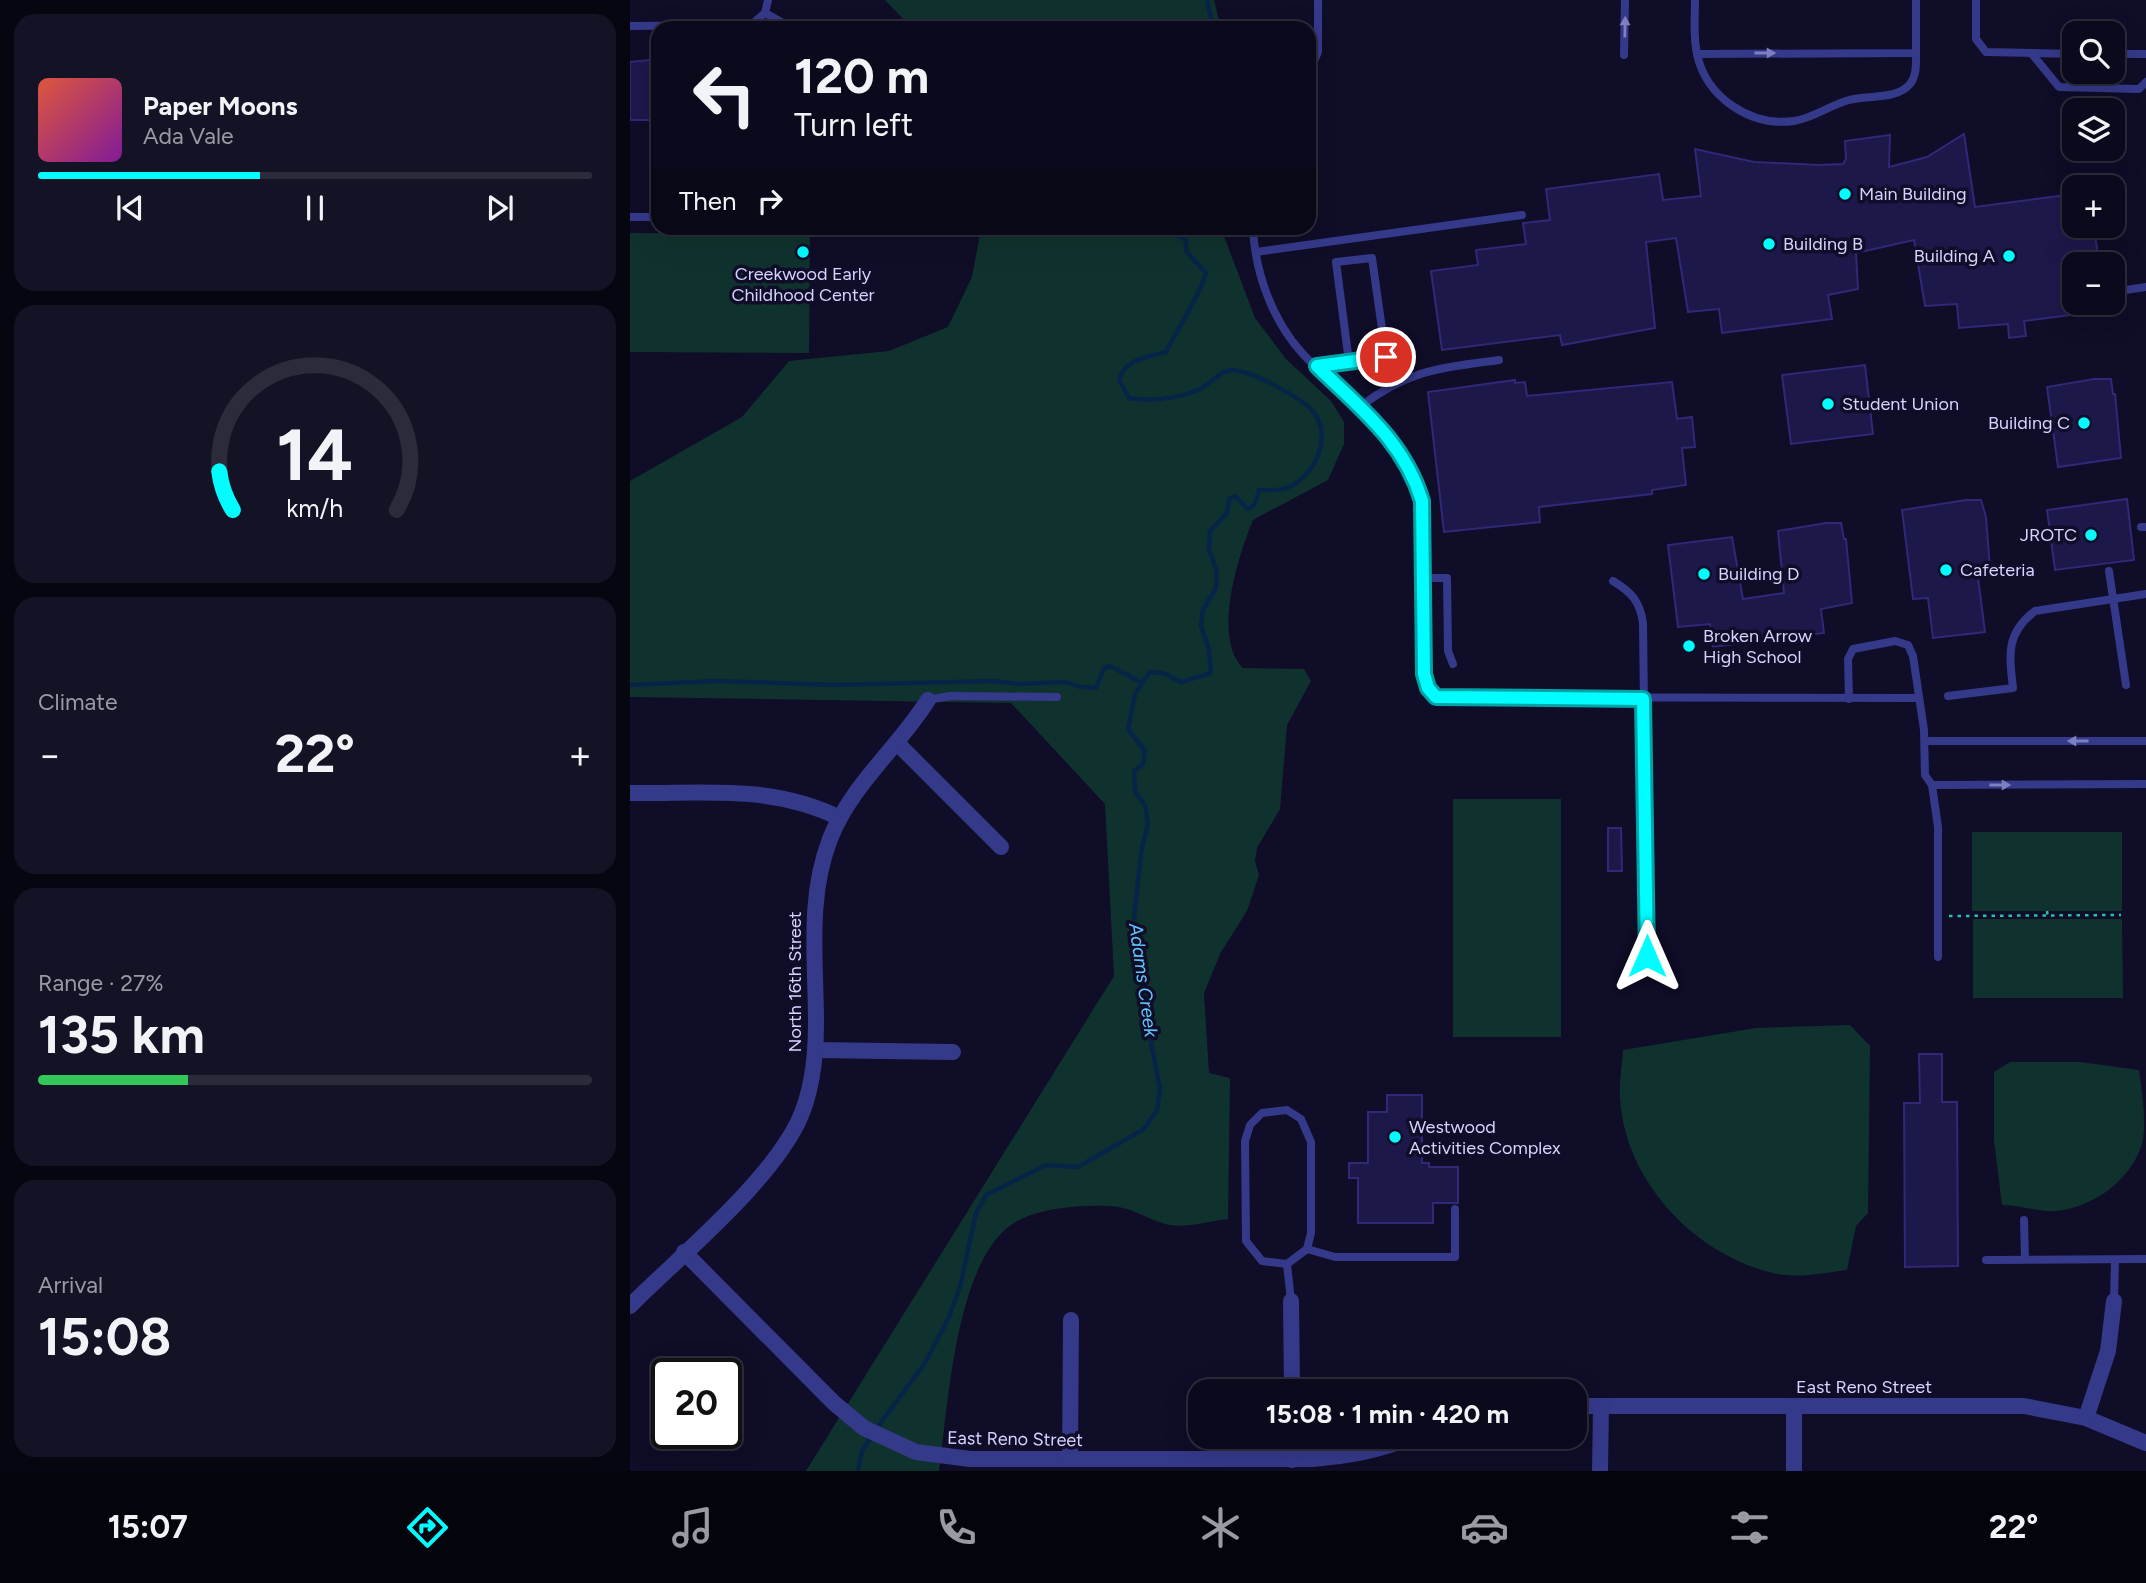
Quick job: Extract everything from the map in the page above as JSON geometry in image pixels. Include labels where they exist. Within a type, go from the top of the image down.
[{"type":"street","name":"North 16th Street","points":[[684,1252],[748,1189],[785,1145],[804,1104],[815,1050],[816,892],[828,845],[840,818],[869,775],[898,744],[928,700]]},
{"type":"street","points":[[898,744],[1001,847]]},
{"type":"street","points":[[630,793],[775,794],[820,808],[840,818]]},
{"type":"street","points":[[815,1050],[953,1052]]},
{"type":"street","points":[[630,1306],[684,1252]]},
{"type":"street","name":"East Reno Street","points":[[684,1252],[834,1403],[864,1428],[891,1443],[938,1456],[1070,1459],[1292,1460],[1352,1455],[1379,1449]]},
{"type":"street","points":[[1291,1301],[1292,1379]]},
{"type":"street","points":[[2087,1418],[2108,1351],[2114,1301]]},
{"type":"street","points":[[1070,1459],[1071,1320]]},
{"type":"street","name":"East Reno Street","points":[[1587,1406],[2024,1406],[2087,1418],[2146,1443]]},
{"type":"street","points":[[1600,1471],[1601,1406]]},
{"type":"street","points":[[1794,1406],[1794,1471]]},
{"type":"street","points":[[1292,1449],[1292,1460]]},
{"type":"lane","points":[[756,21],[765,13],[768,0]]},
{"type":"lane","points":[[1316,57],[1318,0]]},
{"type":"lane","points":[[1624,55],[1625,0]]},
{"type":"lane","points":[[1695,0],[1697,54],[1709,83],[1720,97],[1739,111],[1763,120],[1780,122],[1815,115],[1837,103],[1858,97],[1899,93],[1911,83],[1916,53],[1916,0]]},
{"type":"lane","points":[[1976,0],[1976,39],[1980,48],[1998,54],[2062,54]]},
{"type":"lane","points":[[765,13],[779,21]]},
{"type":"lane","points":[[630,26],[651,26]]},
{"type":"lane","points":[[1697,54],[1916,53]]},
{"type":"lane","points":[[2032,54],[2059,87],[2139,89],[2146,82]]},
{"type":"lane","points":[[2125,54],[2146,54]]},
{"type":"lane","points":[[1256,252],[1522,215]]},
{"type":"lane","points":[[630,217],[651,217]]},
{"type":"lane","points":[[1254,235],[1268,300],[1290,340],[1361,406],[1388,436],[1415,478],[1422,501],[1424,674],[1428,688],[1436,697],[1917,698]]},
{"type":"lane","points":[[1317,366],[1349,362],[1386,357],[1371,258],[1336,262],[1349,362]]},
{"type":"lane","points":[[2125,290],[2146,287]]},
{"type":"lane","points":[[1361,406],[1387,387],[1414,374],[1499,360]]},
{"type":"lane","points":[[2109,571],[2126,685]]},
{"type":"lane","points":[[1424,578],[1447,578],[1448,651],[1453,664]]},
{"type":"lane","points":[[1613,581],[1632,593],[1641,608],[1647,956]]},
{"type":"lane","points":[[1948,696],[2013,688],[2012,640],[2020,622],[2035,611],[2146,594]]},
{"type":"lane","points":[[1849,699],[1848,659],[1853,649],[1895,641],[1908,645],[1913,656],[1925,741],[1924,775],[1932,785],[1938,827],[1938,957]]},
{"type":"lane","points":[[928,700],[950,696],[1057,697]]},
{"type":"lane","points":[[1925,741],[2146,741]]},
{"type":"lane","points":[[1932,785],[2146,784]]},
{"type":"lane","points":[[1270,1110],[1295,1114],[1310,1133],[1311,1233],[1307,1249],[1287,1264],[1262,1261],[1250,1249],[1245,1232],[1246,1133],[1255,1118],[1270,1110]]},
{"type":"lane","points":[[1307,1249],[1335,1257],[1455,1257],[1455,1209]]},
{"type":"lane","points":[[2024,1220],[2025,1259]]},
{"type":"lane","points":[[1986,1260],[2146,1259]]},
{"type":"lane","points":[[2114,1301],[2115,1260]]},
{"type":"lane","points":[[1287,1264],[1291,1301]]},
{"type":"path","points":[[1947,916],[2121,915]]},
{"type":"green space","points":[[885,0],[1214,0],[1219,21],[905,21]]},
{"type":"green space","points":[[630,233],[810,235],[809,353],[630,352]]},
{"type":"green space","points":[[980,235],[1224,235],[1255,318],[1286,359],[1331,401],[1344,422],[1344,444],[1328,480],[1253,520],[1231,596],[1229,637],[1234,655],[1243,668],[1304,669],[1311,681],[1287,725],[1280,809],[1257,848],[1255,861],[1259,875],[1247,911],[1221,952],[1204,993],[1209,1073],[1230,1078],[1228,1219],[1177,1226],[1117,1207],[1084,1206],[1045,1211],[1021,1219],[992,1244],[977,1271],[966,1304],[951,1376],[939,1471],[806,1471],[1114,976],[1105,804],[1011,703],[630,697],[630,481],[742,417],[789,361],[889,351],[948,327],[972,277]]},
{"type":"green space","points":[[1453,799],[1561,799],[1561,1037],[1453,1037]]},
{"type":"green space","points":[[1972,832],[2122,832],[2122,911],[1972,911]]},
{"type":"green space","points":[[1973,919],[2122,919],[2123,998],[1973,998]]},
{"type":"green space","points":[[1850,1025],[1870,1046],[1868,1213],[1856,1226],[1847,1270],[1810,1275],[1782,1275],[1744,1263],[1716,1249],[1691,1231],[1669,1210],[1650,1185],[1635,1158],[1625,1129],[1620,1098],[1623,1050],[1756,1028]]},
{"type":"green space","points":[[2010,1062],[2080,1062],[2139,1070],[2144,1114],[2143,1140],[2131,1167],[2110,1189],[2070,1209],[2055,1211],[2002,1205],[1994,1140],[1994,1072]]},
{"type":"building","points":[[651,60],[651,120],[630,120],[630,62]]},
{"type":"building","points":[[1964,134],[1975,207],[2062,196],[2062,238],[2096,238],[2097,252],[2062,252],[2062,315],[2071,315],[2024,321],[2026,336],[2009,338],[2008,324],[1959,328],[1957,304],[1925,306],[1914,240],[1856,253],[1858,289],[1828,295],[1832,319],[1722,333],[1719,309],[1688,312],[1676,238],[1646,242],[1655,328],[1562,345],[1560,335],[1442,350],[1431,271],[1478,265],[1476,250],[1526,244],[1523,223],[1550,220],[1546,189],[1659,174],[1663,200],[1701,196],[1695,149],[1754,162],[1843,164],[1846,159],[1845,141],[1890,135],[1889,167],[1927,157]]},
{"type":"building","name":"Student Union","points":[[1865,365],[1873,434],[1791,444],[1782,375]]},
{"type":"building","name":"Building C","points":[[2094,379],[2111,379],[2121,458],[2058,467],[2047,387]]},
{"type":"building","points":[[1515,380],[1515,383],[1525,382],[1527,396],[1672,382],[1677,419],[1692,417],[1695,447],[1682,448],[1686,485],[1652,490],[1652,494],[1539,507],[1540,522],[1444,532],[1428,392]]},
{"type":"building","name":"JROTC","points":[[2127,499],[2134,560],[2055,570],[2047,510]]},
{"type":"building","name":"Cafeteria","points":[[1981,500],[1986,517],[1990,569],[1977,570],[1985,632],[1933,638],[1928,598],[1913,599],[1902,510]]},
{"type":"building","name":"Building D","points":[[1841,523],[1846,539],[1852,603],[1821,609],[1824,633],[1713,647],[1710,624],[1678,627],[1668,545],[1732,537],[1743,599],[1784,593],[1778,531]]},
{"type":"building","points":[[1608,828],[1621,828],[1622,871],[1608,871]]},
{"type":"building","points":[[1919,1054],[1942,1054],[1942,1102],[1957,1102],[1958,1266],[1905,1267],[1904,1103],[1920,1103]]},
{"type":"building","name":"Westwood Activities Complex","points":[[1387,1095],[1422,1095],[1422,1163],[1429,1163],[1429,1167],[1458,1167],[1458,1203],[1433,1203],[1433,1223],[1358,1223],[1358,1178],[1349,1178],[1349,1163],[1368,1163],[1368,1112],[1387,1112]]},
{"type":"waterway","name":"Adams Creek","points":[[1207,0],[1212,21]]},
{"type":"waterway","name":"Adams Creek","points":[[876,1429],[925,1363],[949,1317],[960,1287],[976,1213],[986,1195],[1046,1165],[1078,1167],[1144,1129],[1157,1110],[1160,1088],[1146,1018],[1146,992],[1134,917],[1142,847],[1148,824],[1145,805],[1135,792],[1134,771],[1143,764],[1145,751],[1128,729],[1135,694],[1150,672],[1163,673],[1181,682],[1211,673],[1209,649],[1201,626],[1203,610],[1216,588],[1217,572],[1209,549],[1210,531],[1227,513],[1229,499],[1235,496],[1248,509],[1255,504],[1259,490],[1283,489],[1306,475],[1313,465],[1321,442],[1318,419],[1311,409],[1277,387],[1239,371],[1227,371],[1198,390],[1181,396],[1155,400],[1129,398],[1119,380],[1122,373],[1131,363],[1166,352],[1206,273],[1186,251],[1186,240],[1175,235]]},
{"type":"waterway","points":[[630,685],[716,681],[835,685],[993,681],[1019,684],[1066,682],[1080,687],[1096,688],[1104,668],[1110,666],[1141,682]]},
{"type":"waterway","name":"Adams Creek","points":[[858,1471],[862,1451],[871,1437]]},
{"type":"place","name":"Main Building","points":[[1845,194]]},
{"type":"place","name":"Building B","points":[[1769,244]]},
{"type":"place","name":"Creekwood Early Childhood Center","points":[[803,252]]},
{"type":"place","name":"Building A","points":[[2009,256]]},
{"type":"place","name":"Student Union","points":[[1828,404]]},
{"type":"place","name":"Building C","points":[[2084,423]]},
{"type":"place","name":"JROTC","points":[[2091,535]]},
{"type":"place","name":"Cafeteria","points":[[1946,570]]},
{"type":"place","name":"Building D","points":[[1704,574]]},
{"type":"place","name":"Broken Arrow High School","points":[[1689,646]]},
{"type":"place","name":"Westwood Activities Complex","points":[[1395,1137]]},
{"type":"route","points":[[1386,357],[1317,366],[1368,412],[1405,458],[1415,478],[1422,501],[1424,533],[1424,674],[1428,688],[1436,697],[1643,699],[1647,956]]}]
